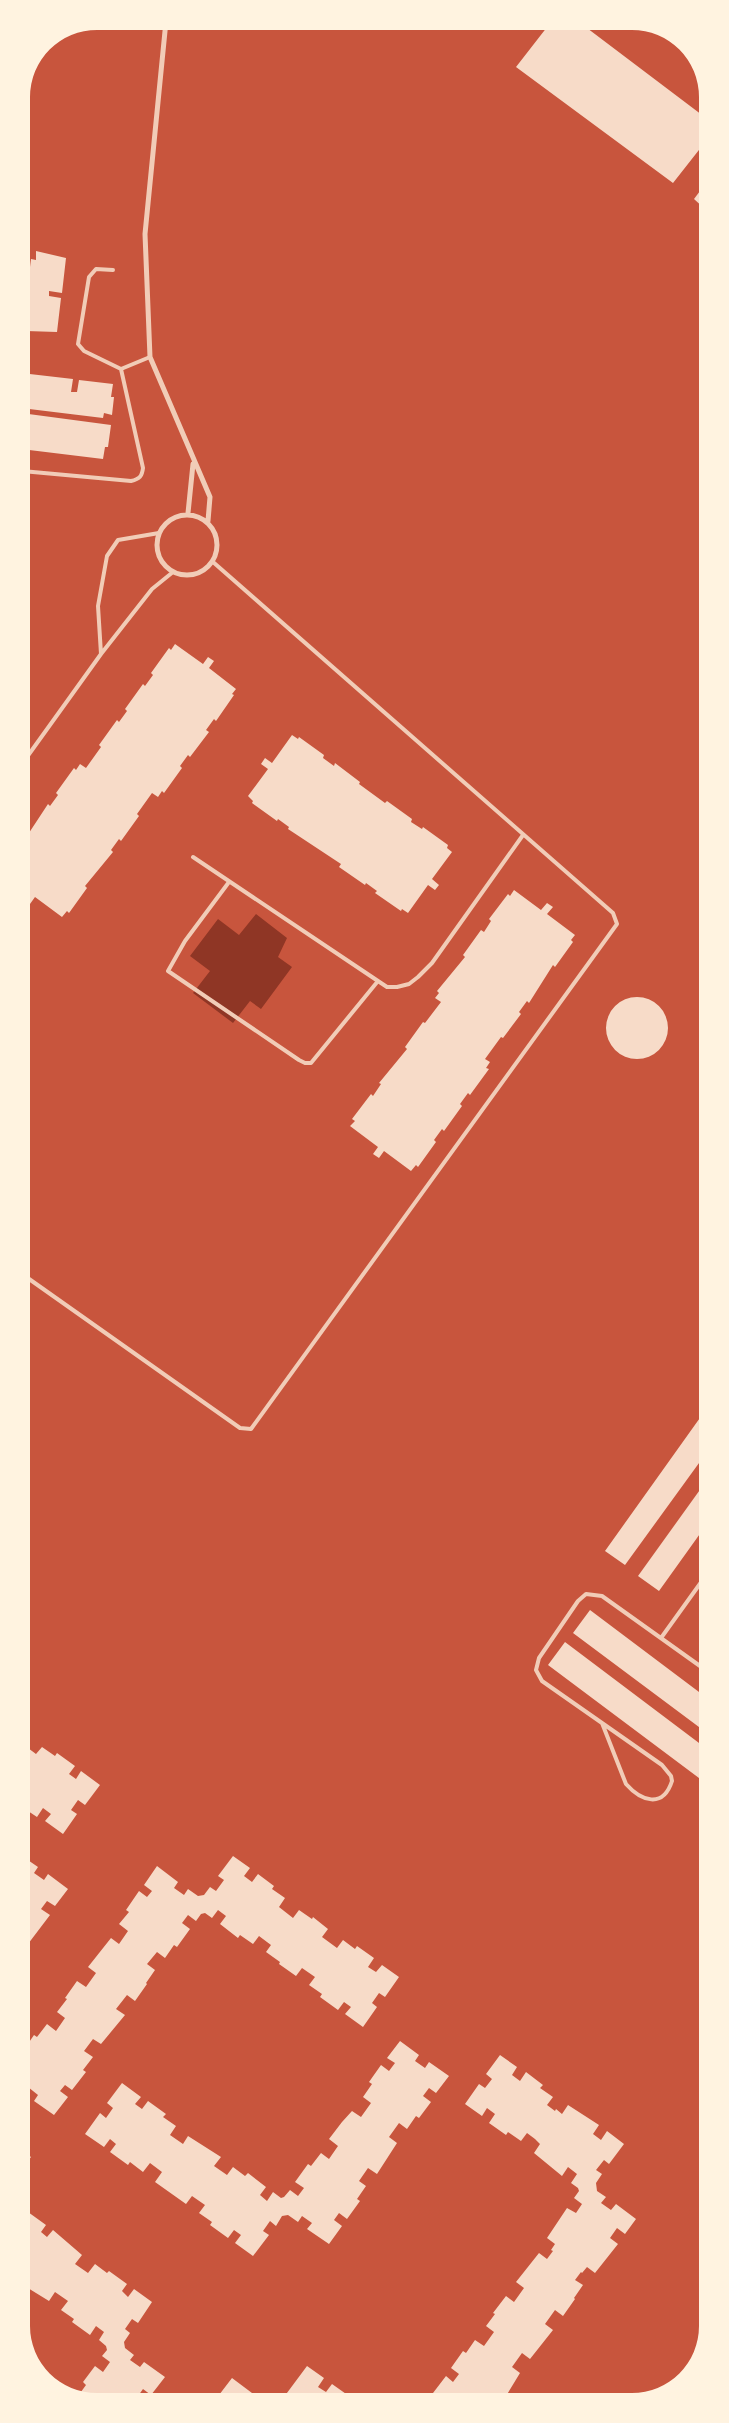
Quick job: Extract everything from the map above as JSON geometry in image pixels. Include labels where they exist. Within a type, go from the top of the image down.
[{"type":"street","points":[[165,30],[145,234],[150,357],[193,463],[210,497],[208,521]]},
{"type":"street","points":[[188,513],[193,463]]},
{"type":"street","points":[[188,513],[208,521],[216,533],[218,548],[213,562],[202,572],[187,576],[173,572],[162,562],[156,548],[158,533],[170,518],[188,513]]},
{"type":"lane","points":[[113,270],[96,269],[89,277],[78,344],[84,351],[121,369],[150,357]]},
{"type":"lane","points":[[30,472],[131,481],[138,480],[143,474],[143,468],[121,369]]},
{"type":"lane","points":[[101,654],[98,606],[107,556],[118,540],[158,533]]},
{"type":"lane","points":[[30,1280],[240,1428],[252,1429],[615,929],[616,918],[613,913],[213,562]]},
{"type":"lane","points":[[30,753],[101,654],[152,588],[173,572]]},
{"type":"lane","points":[[193,857],[387,987],[397,987],[409,984],[432,963],[523,835]]},
{"type":"lane","points":[[229,882],[185,941],[168,971],[246,1026],[305,1064],[311,1063],[378,981]]},
{"type":"lane","points":[[661,1638],[699,1585]]},
{"type":"lane","points":[[602,1723],[626,1784],[632,1791],[646,1800],[654,1800],[666,1792],[672,1781],[668,1770],[602,1723],[542,1681],[536,1670],[539,1658],[578,1601],[586,1594],[602,1596],[699,1664]]},
{"type":"shaded area","points":[[256,914],[287,938],[278,957],[292,967],[261,1009],[250,1001],[233,1023],[193,993],[210,971],[190,956],[218,919],[239,935]]},
{"type":"building","points":[[545,30],[590,30],[699,113],[699,150],[673,183],[516,67]]},
{"type":"building","points":[[699,192],[699,204],[694,199]]},
{"type":"building","points":[[36,251],[66,258],[62,293],[49,291],[49,296],[61,298],[57,332],[30,331],[30,267],[31,259],[36,260]]},
{"type":"building","points":[[30,374],[73,379],[71,392],[77,392],[79,380],[113,384],[111,397],[114,397],[112,415],[104,413],[103,418],[30,409]]},
{"type":"building","points":[[30,414],[111,425],[108,447],[105,447],[103,459],[30,450]]},
{"type":"building","points":[[175,644],[203,664],[208,657],[214,661],[209,668],[236,689],[232,694],[234,695],[216,721],[214,719],[206,730],[209,732],[190,757],[188,755],[180,766],[182,768],[164,793],[162,791],[158,797],[152,793],[137,814],[139,816],[121,841],[119,839],[111,850],[113,852],[85,886],[87,888],[69,913],[67,911],[62,917],[35,897],[30,904],[30,831],[48,804],[50,806],[58,795],[56,793],[74,768],[76,770],[80,764],[86,768],[101,747],[99,745],[117,720],[119,722],[127,711],[125,709],[143,684],[145,686],[153,675],[151,673],[169,648],[171,650]]},
{"type":"building","points":[[292,735],[298,739],[299,737],[324,755],[323,758],[334,766],[335,763],[385,803],[387,801],[412,819],[411,822],[422,829],[423,827],[448,845],[447,848],[452,852],[432,879],[439,885],[435,890],[428,885],[408,913],[402,909],[401,911],[375,893],[377,891],[366,883],[365,885],[339,867],[341,864],[288,829],[289,827],[278,819],[277,821],[252,803],[253,801],[248,796],[268,769],[261,764],[265,758],[272,763]]},
{"type":"building","points":[[514,890],[541,910],[547,903],[553,907],[547,914],[575,935],[571,940],[573,942],[555,967],[553,965],[529,1003],[527,1001],[519,1012],[521,1014],[485,1059],[490,1062],[486,1068],[489,1069],[470,1095],[468,1093],[460,1104],[462,1106],[444,1131],[442,1129],[434,1140],[436,1142],[418,1167],[416,1165],[411,1171],[384,1151],[379,1158],[373,1154],[378,1147],[350,1126],[355,1121],[352,1119],[371,1094],[373,1096],[381,1084],[379,1083],[407,1049],[405,1047],[423,1022],[425,1023],[441,1002],[435,998],[439,993],[437,991],[465,957],[463,955],[481,930],[484,932],[491,921],[489,919],[508,894],[510,896]]},
{"type":"building","points":[[637,997],[649,999],[659,1006],[666,1016],[668,1028],[666,1040],[659,1050],[649,1057],[637,1059],[625,1057],[615,1050],[608,1040],[606,1028],[608,1016],[615,1006],[625,999]]},
{"type":"building","points":[[699,1419],[699,1463],[625,1565],[605,1551]]},
{"type":"building","points":[[699,1491],[699,1535],[659,1591],[638,1576]]},
{"type":"building","points":[[590,1610],[699,1692],[699,1727],[573,1633]]},
{"type":"building","points":[[565,1642],[699,1743],[699,1778],[548,1665]]},
{"type":"building","points":[[42,1747],[55,1756],[57,1753],[75,1766],[69,1774],[76,1779],[81,1771],[100,1785],[85,1805],[78,1800],[71,1810],[77,1814],[63,1834],[45,1821],[51,1814],[43,1808],[37,1817],[30,1812],[30,1750],[36,1754]]},
{"type":"building","points":[[233,1856],[250,1868],[244,1876],[252,1882],[258,1874],[274,1886],[272,1889],[285,1898],[279,1907],[293,1918],[299,1910],[312,1919],[313,1917],[328,1929],[322,1937],[337,1948],[343,1940],[355,1949],[357,1946],[374,1958],[368,1967],[376,1972],[382,1965],[399,1977],[385,1997],[379,1993],[372,2003],[377,2007],[363,2027],[345,2014],[351,2007],[344,2002],[338,2010],[320,1997],[322,1994],[309,1985],[315,1977],[302,1968],[296,1976],[279,1964],[280,1962],[266,1952],[271,1945],[259,1936],[253,1944],[240,1935],[238,1938],[220,1924],[226,1916],[218,1910],[212,1918],[205,1913],[201,1914],[196,1921],[188,1915],[182,1923],[190,1929],[177,1947],[174,1945],[165,1958],[157,1952],[147,1964],[155,1970],[135,2001],[127,1995],[116,2009],[125,2015],[101,2044],[93,2039],[84,2051],[93,2057],[83,2070],[86,2072],[72,2090],[65,2085],[60,2091],[68,2097],[54,2115],[34,2101],[38,2095],[30,2089],[30,2041],[34,2035],[37,2037],[47,2024],[56,2031],[65,2018],[57,2012],[67,1999],[65,1998],[77,1981],[86,1987],[96,1973],[88,1967],[111,1938],[119,1944],[128,1931],[119,1924],[129,1912],[126,1910],[139,1891],[147,1897],[152,1891],[144,1885],[157,1866],[178,1882],[174,1888],[184,1895],[188,1889],[198,1896],[204,1895],[210,1887],[216,1891],[224,1880],[218,1876]]},
{"type":"building","points":[[30,1862],[38,1867],[34,1873],[44,1880],[48,1874],[68,1889],[55,1906],[47,1901],[41,1909],[50,1915],[30,1941]]},
{"type":"building","points":[[400,2041],[419,2055],[415,2061],[425,2068],[429,2062],[449,2076],[436,2093],[429,2088],[423,2096],[431,2102],[419,2118],[416,2116],[407,2129],[399,2123],[389,2137],[397,2143],[377,2174],[368,2168],[359,2181],[366,2186],[357,2199],[360,2201],[347,2219],[339,2213],[334,2220],[342,2226],[329,2244],[307,2229],[312,2223],[302,2216],[298,2222],[288,2215],[282,2216],[276,2226],[270,2221],[263,2231],[269,2235],[253,2256],[235,2243],[241,2235],[234,2230],[228,2238],[210,2225],[212,2222],[199,2213],[205,2205],[192,2196],[186,2204],[155,2182],[162,2172],[150,2163],[143,2172],[130,2162],[128,2165],[110,2152],[116,2144],[110,2139],[104,2147],[85,2134],[100,2113],[106,2118],[113,2108],[107,2103],[122,2083],[141,2097],[135,2104],[142,2109],[148,2101],[166,2114],[163,2117],[176,2126],[170,2135],[183,2144],[188,2136],[221,2157],[214,2166],[227,2175],[233,2167],[245,2176],[248,2173],[266,2187],[260,2195],[267,2201],[273,2192],[281,2198],[290,2190],[298,2196],[304,2188],[295,2182],[308,2164],[311,2166],[321,2153],[329,2159],[338,2146],[329,2139],[352,2111],[361,2117],[371,2103],[363,2097],[372,2084],[369,2082],[381,2065],[389,2071],[395,2063],[387,2058]]},
{"type":"building","points":[[500,2055],[517,2067],[512,2075],[520,2081],[526,2072],[543,2085],[540,2088],[553,2097],[547,2105],[555,2111],[556,2109],[562,2114],[568,2105],[599,2125],[593,2134],[601,2140],[607,2131],[624,2144],[609,2164],[604,2160],[596,2170],[602,2174],[596,2183],[597,2191],[606,2197],[601,2203],[611,2210],[616,2204],[636,2219],[625,2234],[617,2228],[610,2238],[618,2244],[595,2273],[587,2267],[575,2280],[583,2285],[575,2299],[563,2316],[555,2310],[545,2324],[553,2330],[530,2359],[522,2353],[512,2367],[520,2373],[508,2393],[433,2393],[446,2376],[453,2382],[459,2374],[451,2368],[463,2351],[466,2353],[475,2340],[484,2346],[494,2332],[486,2326],[495,2314],[493,2313],[506,2296],[514,2302],[524,2288],[516,2282],[539,2253],[547,2259],[553,2251],[551,2250],[555,2244],[547,2238],[567,2208],[576,2213],[582,2204],[574,2198],[579,2191],[571,2183],[577,2174],[568,2167],[562,2176],[534,2153],[540,2144],[527,2133],[521,2141],[508,2132],[506,2135],[489,2123],[495,2114],[487,2108],[482,2116],[465,2104],[479,2084],[485,2088],[492,2079],[486,2074]]},
{"type":"building","points":[[30,2213],[46,2225],[41,2232],[47,2237],[53,2230],[82,2255],[75,2264],[88,2273],[95,2264],[127,2284],[122,2291],[128,2297],[134,2289],[152,2302],[138,2323],[132,2319],[125,2329],[130,2333],[124,2342],[125,2348],[134,2355],[130,2360],[140,2367],[144,2362],[165,2377],[153,2393],[148,2393],[143,2389],[140,2393],[81,2391],[86,2385],[83,2382],[95,2366],[103,2372],[110,2362],[102,2356],[107,2350],[106,2346],[99,2340],[104,2332],[96,2326],[90,2335],[72,2322],[74,2319],[61,2310],[68,2301],[55,2292],[49,2301],[30,2289]]},
{"type":"building","points":[[307,2366],[324,2378],[318,2387],[326,2392],[332,2384],[345,2393],[287,2393]]},
{"type":"building","points":[[232,2378],[252,2393],[221,2393]]}]
